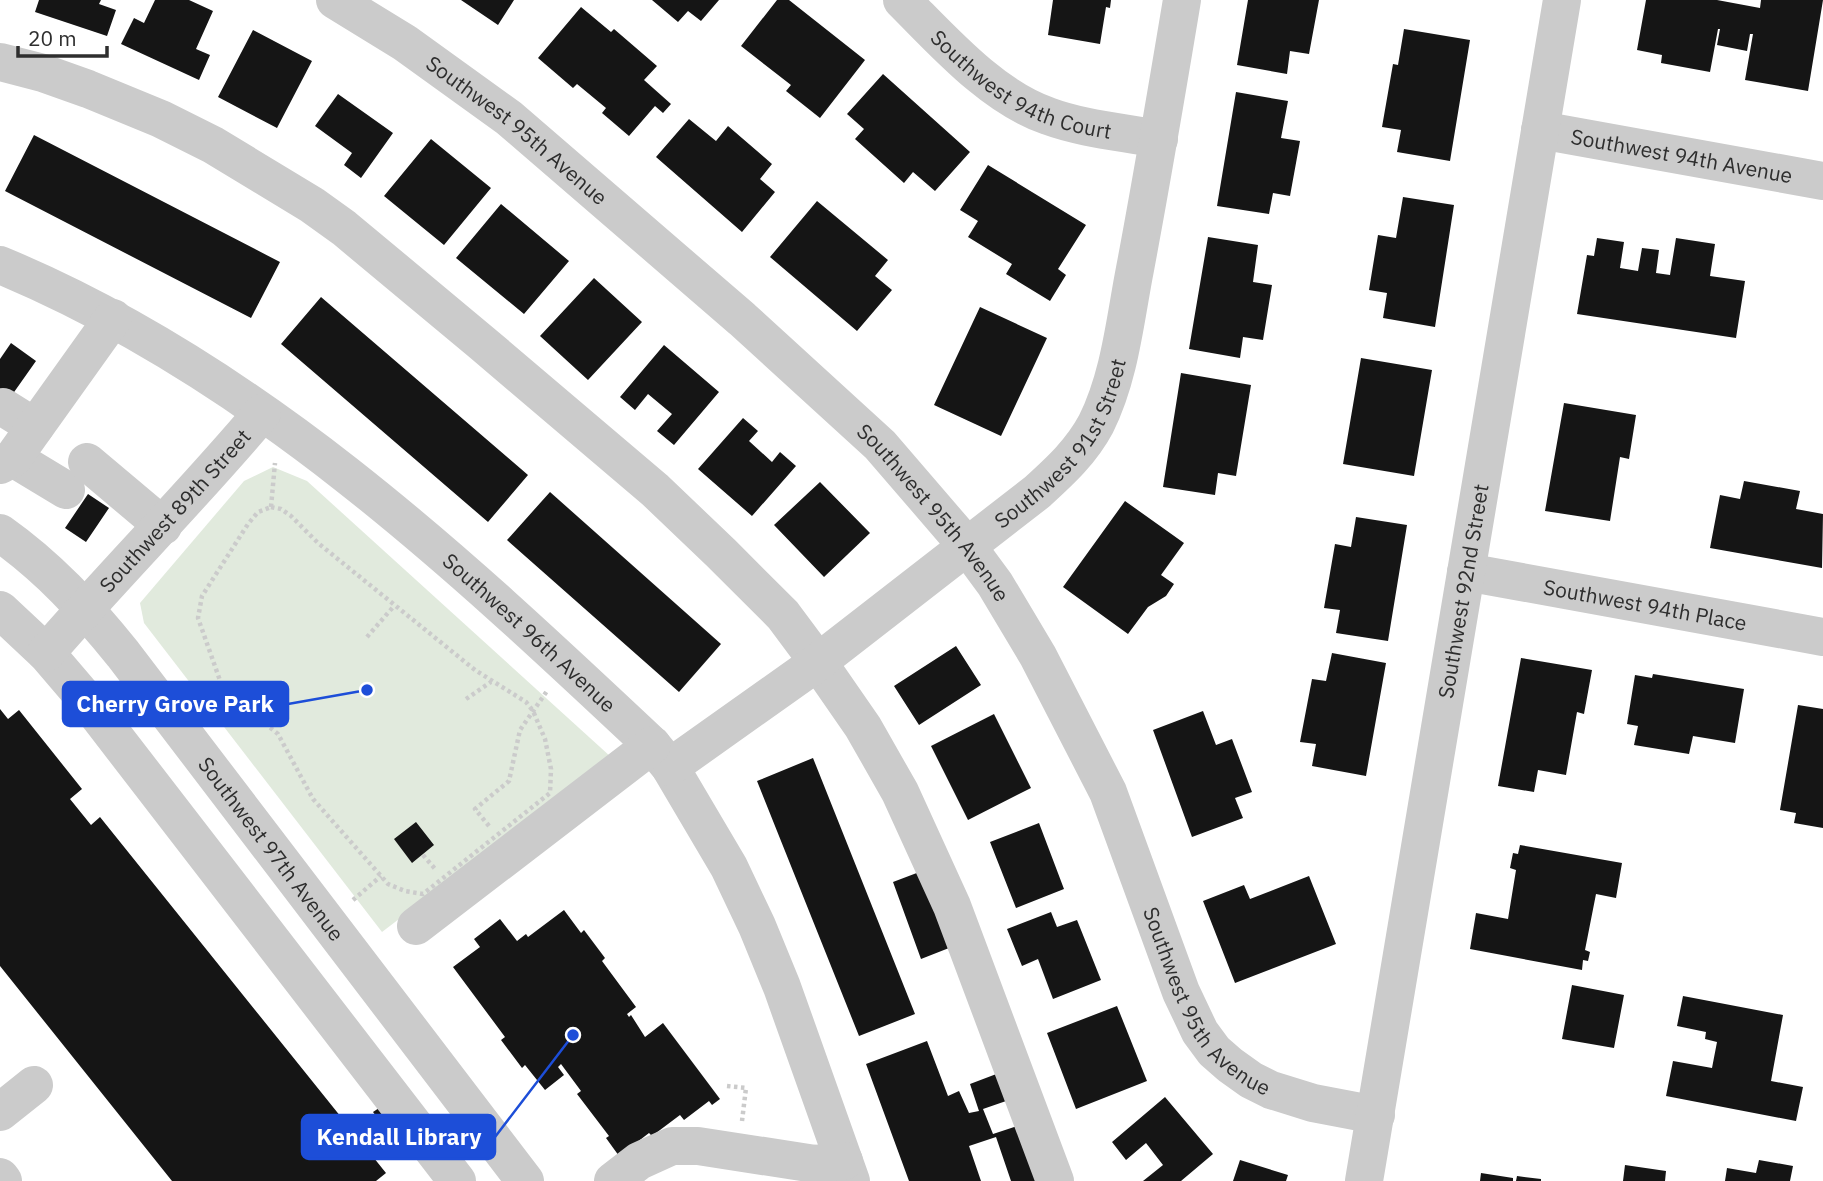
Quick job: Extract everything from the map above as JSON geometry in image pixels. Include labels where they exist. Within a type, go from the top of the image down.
[{"type":"street","name":"Southwest 95th Avenue","points":[[335,0],[405,43],[509,118],[742,319],[880,445],[967,546],[995,584],[1038,656],[1108,792],[1181,992],[1200,1032],[1214,1051],[1251,1080],[1271,1090],[1306,1101],[1376,1115]]},
{"type":"street","name":"Southwest 94th Court","points":[[902,0],[975,69],[1029,109],[1066,122],[1159,139]]},
{"type":"street","name":"Southwest 91st Street","points":[[416,926],[661,756],[818,662],[1037,492],[1070,462],[1100,416],[1117,363],[1182,0]]},
{"type":"street","name":"Southwest 92nd Street","points":[[1364,1181],[1562,0]]},
{"type":"street","points":[[0,62],[43,73],[161,119],[213,145],[279,184],[344,228],[655,491],[783,615],[818,662],[890,772],[952,906],[1055,1181]]},
{"type":"street","name":"Southwest 94th Avenue","points":[[1540,130],[1823,181]]},
{"type":"street","name":"Southwest 96th Avenue","points":[[0,265],[55,288],[177,354],[321,454],[468,576],[661,756],[729,867],[758,926],[847,1171]]},
{"type":"street","points":[[113,318],[7,462],[76,476],[163,526]]},
{"type":"street","points":[[3,407],[35,427]]},
{"type":"street","name":"Southwest 89th Street","points":[[46,653],[262,413]]},
{"type":"street","name":"Southwest 97th Avenue","points":[[6,548],[85,608],[162,704],[523,1180]]},
{"type":"street","name":"Southwest 94th Place","points":[[1466,572],[1823,637]]},
{"type":"street","points":[[0,610],[46,653],[87,701],[457,1181]]},
{"type":"street","points":[[0,1112],[34,1085]]},
{"type":"street","points":[[613,1181],[639,1160],[672,1146],[698,1146],[797,1171],[815,1164],[847,1171]]},
{"type":"street","points":[[0,1177],[4,1181]]},
{"type":"path","points":[[271,506],[275,463]]},
{"type":"path","points":[[271,506],[290,516],[318,543],[394,605],[492,682],[526,702],[545,738],[551,769],[550,793],[424,894],[405,891],[388,884],[313,799],[278,734],[262,721],[239,710],[228,699],[198,618],[202,596],[248,524],[258,512],[271,506]]},
{"type":"path","points":[[367,637],[394,605]]},
{"type":"path","points":[[466,699],[492,682]]},
{"type":"path","points":[[497,835],[475,809],[509,781],[520,730],[548,690]]},
{"type":"path","points":[[353,900],[381,876]]},
{"type":"path","points":[[727,1086],[746,1088],[740,1132]]},
{"type":"shaded area","points":[[273,467],[307,481],[611,757],[382,932],[144,623],[140,603],[244,481]]},
{"type":"building","points":[[39,0],[101,0],[99,4],[116,10],[107,36],[35,12]]},
{"type":"building","points":[[155,0],[189,0],[213,11],[196,49],[210,55],[199,80],[121,44],[134,18],[144,23]]},
{"type":"building","points":[[461,0],[514,0],[498,25]]},
{"type":"building","points":[[652,0],[719,0],[701,21],[688,11],[678,22]]},
{"type":"building","points":[[777,0],[789,0],[865,60],[820,118],[786,91],[791,85],[741,46]]},
{"type":"building","points":[[1053,0],[1111,0],[1110,8],[1106,7],[1100,44],[1048,35]]},
{"type":"building","points":[[1248,0],[1319,0],[1309,54],[1290,51],[1287,74],[1237,65]]},
{"type":"building","points":[[1646,0],[1717,0],[1760,8],[1761,0],[1823,0],[1808,91],[1745,80],[1753,34],[1750,34],[1747,51],[1717,45],[1718,29],[1710,72],[1661,63],[1662,55],[1637,50]]},
{"type":"building","points":[[581,7],[611,32],[614,29],[657,66],[644,80],[671,104],[663,113],[655,106],[629,136],[602,113],[606,108],[577,84],[573,88],[538,58]]},
{"type":"building","points":[[1404,29],[1470,40],[1450,161],[1397,152],[1401,130],[1382,127],[1393,64],[1398,65]]},
{"type":"building","points":[[253,30],[312,61],[277,128],[218,97]]},
{"type":"building","points":[[883,74],[970,152],[935,191],[913,172],[904,183],[855,139],[864,129],[847,114]]},
{"type":"building","points":[[1236,92],[1288,101],[1281,138],[1300,141],[1290,196],[1273,193],[1269,214],[1217,206]]},
{"type":"building","points":[[338,94],[393,133],[361,178],[344,165],[352,153],[315,126]]},
{"type":"building","points":[[689,119],[716,141],[728,126],[772,164],[760,179],[775,192],[742,232],[656,157]]},
{"type":"building","points":[[34,135],[280,262],[251,318],[5,191]]},
{"type":"building","points":[[431,139],[491,188],[444,245],[384,196]]},
{"type":"building","points":[[988,165],[1086,225],[1058,269],[1066,275],[1050,301],[1006,274],[1012,264],[968,237],[978,221],[960,210]]},
{"type":"building","points":[[1403,197],[1454,205],[1435,327],[1383,318],[1387,293],[1369,290],[1378,235],[1396,238]]},
{"type":"building","points":[[817,201],[888,260],[875,276],[892,290],[857,331],[770,257]]},
{"type":"building","points":[[501,204],[569,261],[524,314],[456,258]]},
{"type":"building","points":[[1208,237],[1258,245],[1253,282],[1272,285],[1263,340],[1243,337],[1240,358],[1189,349]]},
{"type":"building","points":[[1597,238],[1624,242],[1620,268],[1638,271],[1642,248],[1659,250],[1656,273],[1670,275],[1676,238],[1715,244],[1710,276],[1745,281],[1736,338],[1577,314],[1587,255],[1594,256]]},
{"type":"building","points":[[594,278],[642,322],[588,380],[540,336]]},
{"type":"building","points":[[321,297],[528,475],[488,522],[281,344]]},
{"type":"building","points":[[980,307],[1047,338],[1001,436],[934,405]]},
{"type":"building","points":[[11,343],[36,361],[0,412],[0,359]]},
{"type":"building","points":[[664,345],[719,392],[674,445],[657,431],[672,414],[648,394],[635,410],[620,397]]},
{"type":"building","points":[[1361,358],[1432,370],[1414,476],[1343,464]]},
{"type":"building","points":[[1181,373],[1251,385],[1236,476],[1218,473],[1215,495],[1163,487]]},
{"type":"building","points":[[1564,403],[1636,415],[1629,459],[1620,457],[1610,521],[1545,511]]},
{"type":"building","points":[[743,418],[758,431],[749,441],[772,462],[780,452],[796,466],[752,516],[698,469]]},
{"type":"building","points":[[1744,481],[1800,491],[1796,509],[1823,514],[1822,568],[1710,548],[1720,495],[1740,499]]},
{"type":"building","points":[[820,482],[870,533],[824,577],[774,525]]},
{"type":"building","points":[[550,492],[721,644],[679,692],[507,540]]},
{"type":"building","points":[[88,494],[109,508],[86,542],[65,528]]},
{"type":"building","points":[[1125,501],[1184,543],[1161,575],[1174,584],[1166,596],[1148,607],[1128,634],[1063,587]]},
{"type":"building","points":[[1356,517],[1407,525],[1388,641],[1336,633],[1340,610],[1324,608],[1335,544],[1351,547]]},
{"type":"building","points":[[956,646],[981,685],[919,725],[894,686]]},
{"type":"building","points":[[1332,653],[1386,663],[1366,776],[1312,766],[1316,744],[1300,742],[1312,679],[1326,681]]},
{"type":"building","points":[[1521,658],[1592,670],[1584,714],[1577,712],[1566,775],[1538,770],[1534,792],[1498,786]]},
{"type":"building","points":[[1653,674],[1744,689],[1735,743],[1693,736],[1689,754],[1634,745],[1638,726],[1627,724],[1635,675],[1652,678]]},
{"type":"building","points":[[1798,705],[1823,709],[1823,828],[1794,823],[1796,813],[1780,810]]},
{"type":"building","points":[[0,709],[8,719],[19,710],[82,789],[70,799],[91,825],[100,817],[386,1173],[376,1181],[172,1181],[0,966]]},
{"type":"building","points":[[1203,711],[1216,745],[1232,739],[1252,792],[1235,798],[1243,818],[1192,837],[1153,730]]},
{"type":"building","points":[[994,714],[1031,788],[968,820],[931,746]]},
{"type":"building","points":[[813,758],[915,1014],[859,1036],[757,781]]},
{"type":"building","points":[[416,822],[434,845],[412,863],[394,839]]},
{"type":"building","points":[[1039,823],[1064,889],[1016,908],[990,842]]},
{"type":"building","points":[[1520,845],[1622,863],[1616,898],[1596,894],[1585,950],[1590,952],[1588,961],[1583,960],[1582,970],[1470,949],[1476,913],[1508,919],[1516,870],[1510,868],[1513,853],[1518,854]]},
{"type":"building","points":[[922,871],[949,948],[921,959],[893,882]]},
{"type":"building","points":[[1309,876],[1336,944],[1235,983],[1203,901],[1244,885],[1250,899]]},
{"type":"building","points":[[564,910],[581,933],[584,930],[605,958],[602,961],[636,1007],[627,1014],[629,1017],[631,1015],[645,1037],[663,1023],[720,1099],[712,1105],[709,1101],[684,1120],[680,1115],[652,1136],[649,1133],[619,1156],[606,1138],[609,1136],[577,1094],[581,1091],[561,1064],[558,1067],[564,1075],[545,1090],[525,1065],[522,1068],[501,1040],[505,1037],[453,967],[480,947],[474,939],[500,919],[517,941],[526,934],[528,937]]},
{"type":"building","points":[[1051,912],[1057,927],[1077,920],[1101,980],[1053,999],[1038,959],[1022,966],[1007,929]]},
{"type":"building","points":[[1572,985],[1624,995],[1614,1048],[1562,1039]]},
{"type":"building","points":[[1683,996],[1783,1015],[1771,1081],[1803,1087],[1796,1121],[1666,1096],[1673,1061],[1712,1068],[1717,1042],[1705,1039],[1706,1032],[1677,1026]]},
{"type":"building","points":[[1117,1006],[1147,1081],[1076,1109],[1047,1033]]},
{"type":"building","points":[[927,1041],[948,1096],[959,1091],[969,1113],[979,1111],[970,1084],[999,1073],[1009,1100],[983,1109],[993,1134],[1020,1125],[1041,1181],[1011,1181],[996,1137],[969,1146],[981,1181],[909,1181],[866,1064]]},
{"type":"building","points":[[1165,1097],[1213,1154],[1181,1181],[1143,1181],[1163,1165],[1146,1143],[1126,1160],[1112,1142]]},
{"type":"building","points":[[379,1108],[388,1120],[382,1124],[373,1112]]},
{"type":"building","points":[[1240,1160],[1288,1175],[1286,1181],[1233,1181]]},
{"type":"building","points":[[1759,1160],[1793,1166],[1790,1181],[1725,1181],[1727,1168],[1756,1173]]},
{"type":"building","points":[[1625,1165],[1666,1171],[1665,1181],[1623,1181]]},
{"type":"building","points":[[1481,1173],[1513,1178],[1513,1181],[1480,1181]]},
{"type":"building","points":[[1517,1176],[1541,1179],[1541,1181],[1516,1181]]},
{"type":"place","name":"Cherry Grove Park","points":[[367,690]]},
{"type":"place","name":"Kendall Library","points":[[573,1035]]}]
